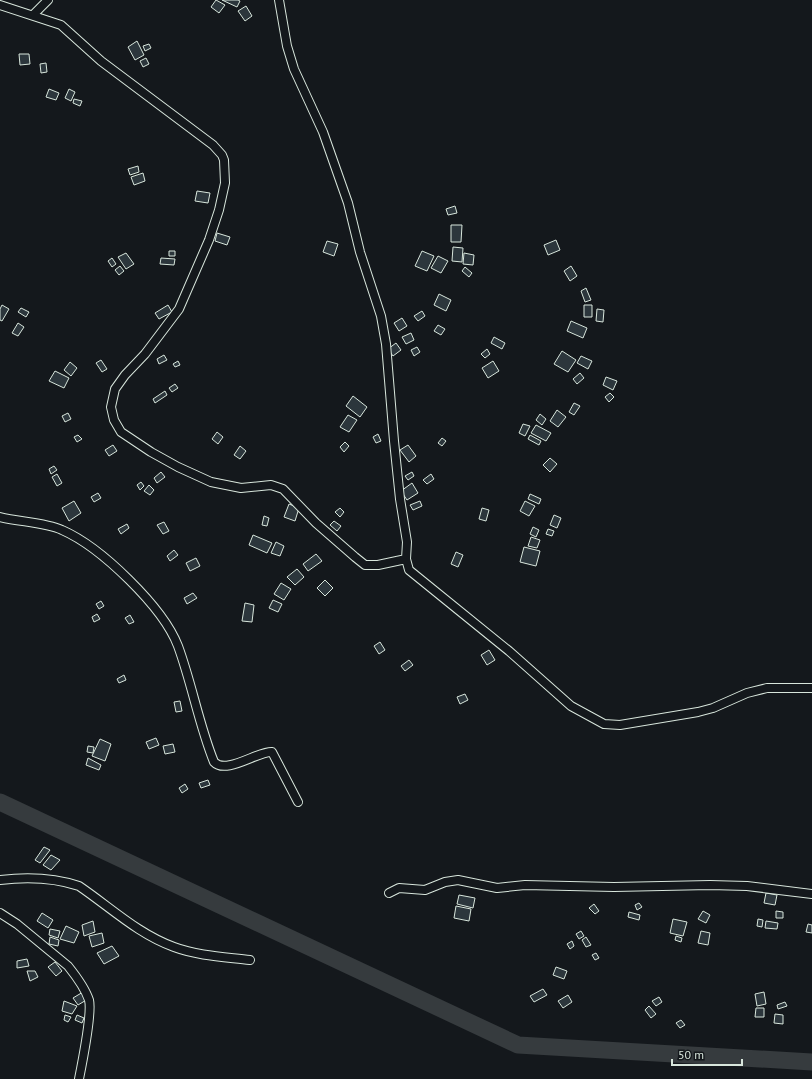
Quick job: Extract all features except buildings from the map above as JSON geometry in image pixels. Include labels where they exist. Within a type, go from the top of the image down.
[{"type":"street","points":[[33,15],[48,0]]},
{"type":"street","points":[[279,0],[287,46],[294,69],[324,132],[348,203],[360,252],[381,316],[388,367],[400,499],[407,542],[406,559],[409,570],[413,575],[509,651],[571,706],[604,724],[620,726],[698,712],[713,708],[747,693],[767,688],[812,688]]},
{"type":"street","points":[[0,5],[15,12],[33,15],[61,25],[101,61],[213,145],[222,154],[224,160],[225,183],[219,210],[204,253],[179,309],[145,354],[125,375],[115,389],[111,407],[118,428],[127,437],[151,452],[178,467],[211,482],[241,488],[267,485],[279,486],[316,523],[365,564],[378,565],[406,559]]},
{"type":"street","points":[[0,517],[54,527],[70,533],[106,559],[133,584],[154,606],[178,645],[214,762],[220,766],[233,764],[272,752],[298,802]]},
{"type":"street","points":[[0,880],[53,880],[68,882],[79,886],[137,930],[168,945],[198,952],[250,960]]},
{"type":"street","points":[[389,893],[399,888],[425,890],[446,882],[458,880],[497,888],[525,885],[614,887],[710,885],[746,886],[812,894]]},
{"type":"street","points":[[0,913],[17,924],[68,966],[75,974],[89,999],[89,1017],[79,1079]]},
{"type":"waterway","points":[[0,802],[518,1045],[812,1062]]}]
